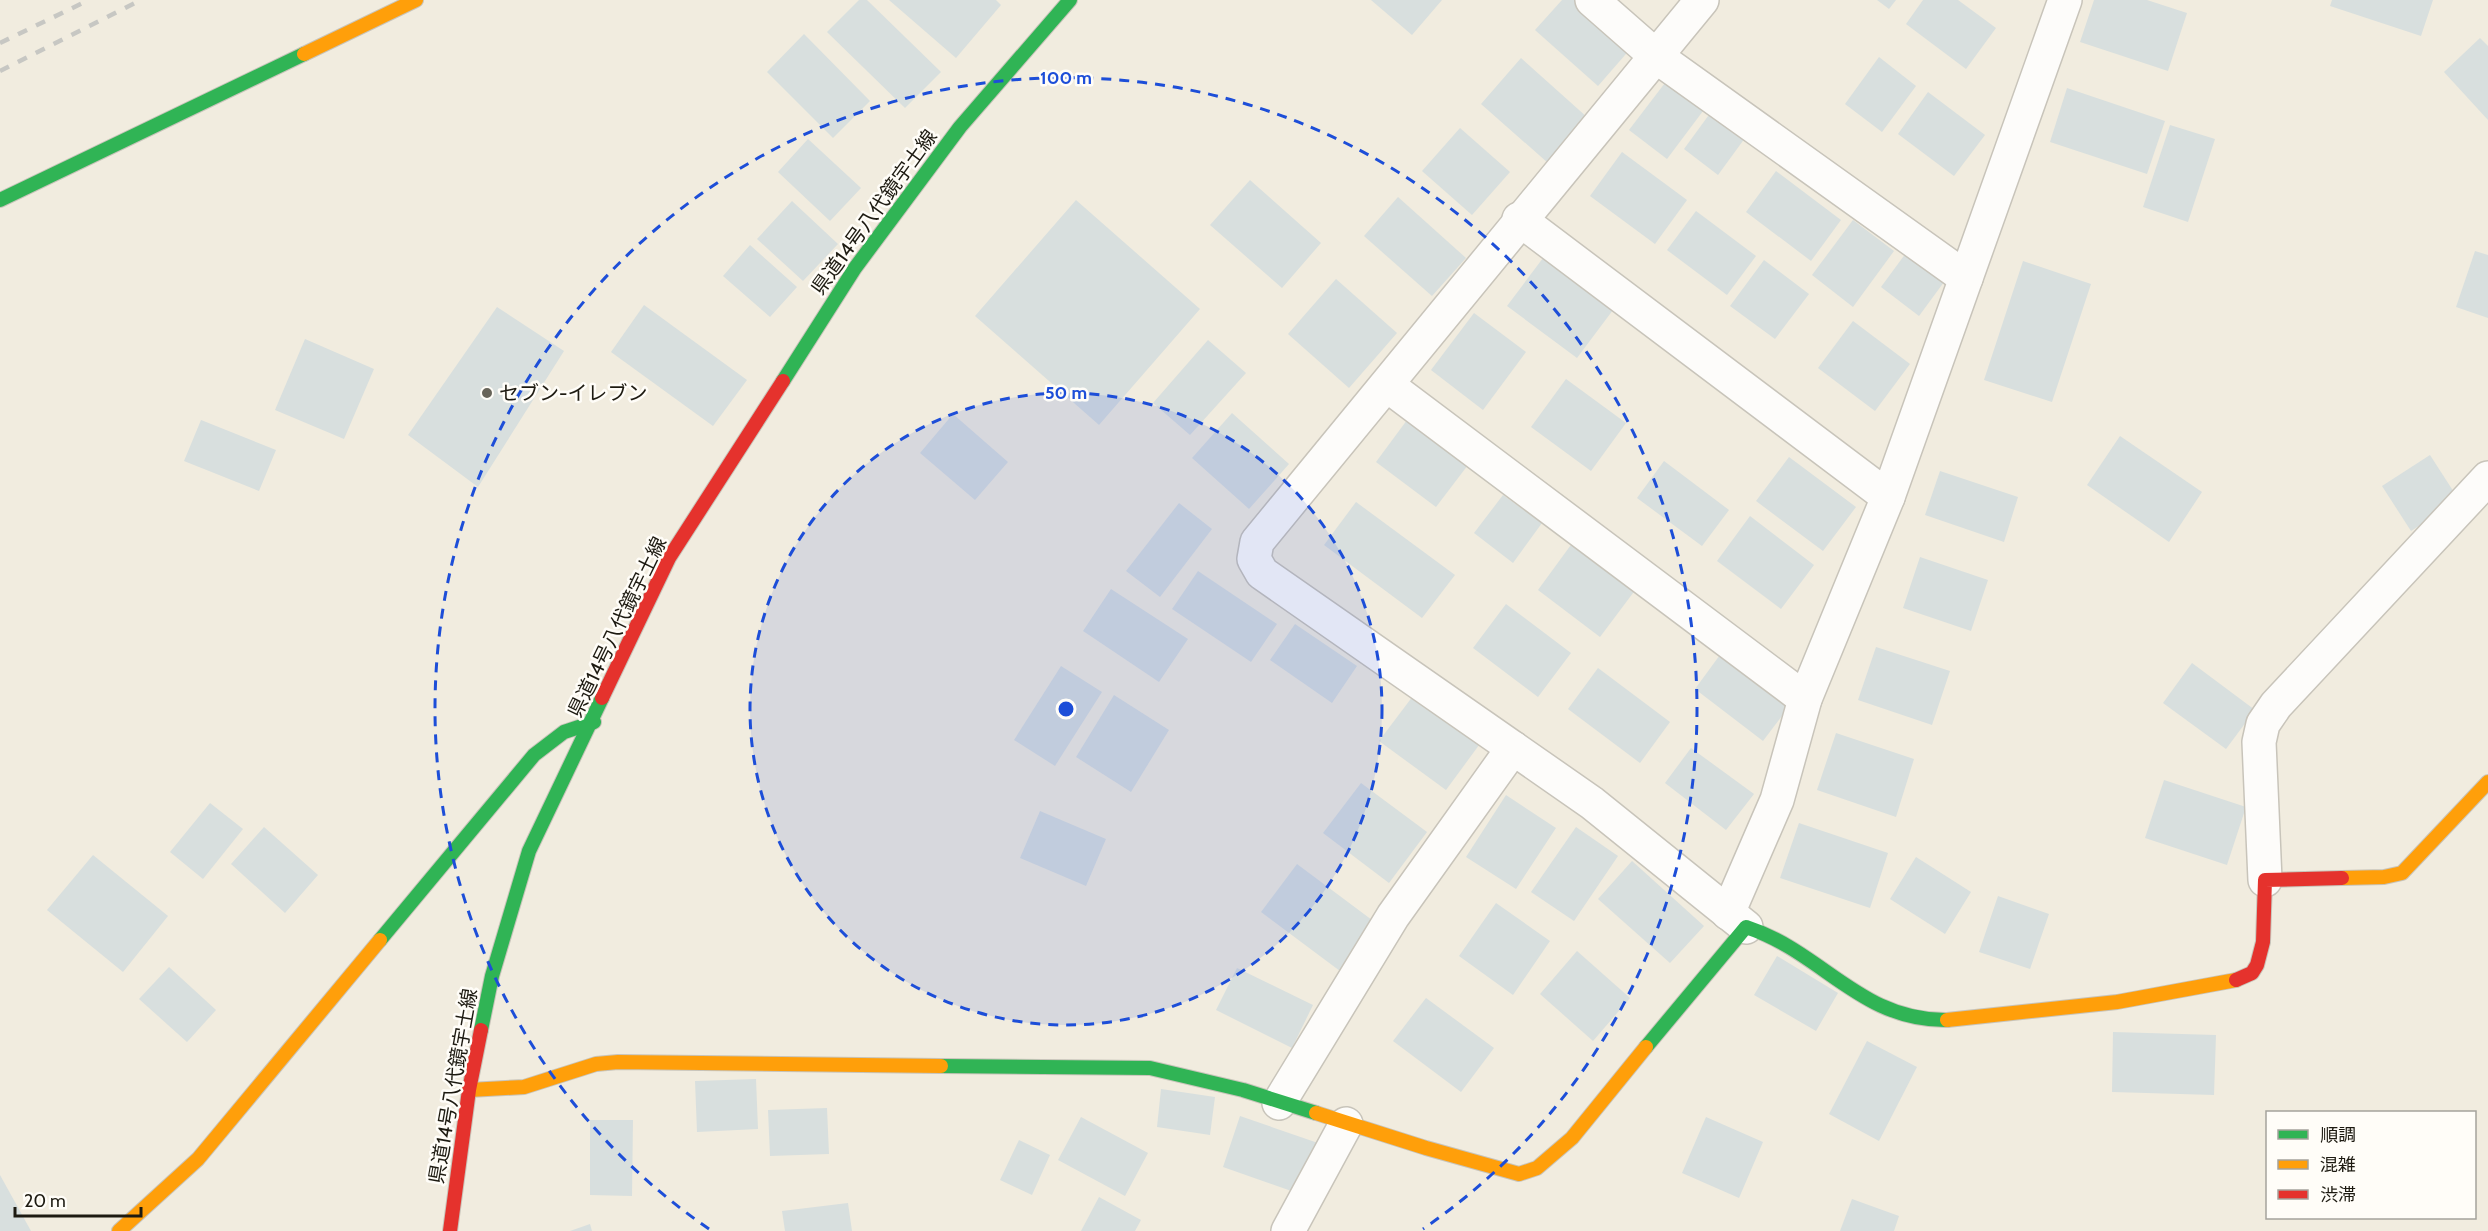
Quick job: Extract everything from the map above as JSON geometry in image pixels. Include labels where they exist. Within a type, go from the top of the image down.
[{"type":"street","points":[[0,200],[416,0]]},
{"type":"street","name":"県道14号八代鏡宇土線","points":[[450,1231],[469,1090],[492,976],[530,851],[559,785],[594,722],[669,558],[855,268],[960,127],[1070,0]]},
{"type":"street","points":[[1592,0],[1657,57],[1966,278]]},
{"type":"street","points":[[1702,0],[1657,57],[1519,219],[1387,385],[1257,542],[1254,559],[1262,573],[1592,803],[1737,920],[1780,939],[1852,990],[1896,1014],[1919,1020],[1966,1019],[2148,998],[2234,982],[2252,974],[2262,956],[2265,880],[2259,742],[2263,724],[2276,705],[2488,478]]},
{"type":"street","points":[[469,1090],[524,1087],[596,1064],[618,1062],[1150,1068],[1232,1086],[1346,1124],[1519,1174],[1537,1168],[1572,1138],[1737,920],[1777,800],[1805,699],[1888,497],[2065,0]]},
{"type":"street","points":[[1519,219],[1888,497]]},
{"type":"street","points":[[1387,385],[1805,699]]},
{"type":"street","points":[[119,1231],[135,1220],[198,1159],[534,755],[564,732],[594,722]]},
{"type":"street","points":[[1279,1103],[1393,916],[1513,748]]},
{"type":"street","points":[[2265,880],[2384,877],[2402,873],[2488,782]]},
{"type":"street","points":[[1288,1231],[1346,1124]]},
{"type":"building","points":[[859,0],[867,0],[941,72],[905,108],[827,32]]},
{"type":"building","points":[[889,0],[996,0],[1001,5],[956,58]]},
{"type":"building","points":[[1371,0],[1442,0],[1412,35]]},
{"type":"building","points":[[1562,0],[1579,0],[1632,47],[1598,86],[1535,30]]},
{"type":"building","points":[[1877,0],[1896,0],[1889,9]]},
{"type":"building","points":[[1923,0],[1958,0],[1996,28],[1966,69],[1906,24]]},
{"type":"building","points":[[2094,0],[2147,0],[2187,13],[2168,71],[2080,42]]},
{"type":"building","points":[[2332,0],[2433,0],[2421,36],[2330,6]]},
{"type":"building","points":[[804,34],[870,101],[833,138],[767,72]]},
{"type":"building","points":[[2480,38],[2488,46],[2488,120],[2444,72]]},
{"type":"building","points":[[1879,57],[1916,86],[1882,132],[1845,104]]},
{"type":"building","points":[[1521,58],[1588,118],[1548,163],[1481,104]]},
{"type":"building","points":[[1668,79],[1706,107],[1667,159],[1629,130]]},
{"type":"building","points":[[2067,88],[2165,121],[2147,174],[2050,142]]},
{"type":"building","points":[[1928,92],[1985,135],[1954,176],[1898,134]]},
{"type":"building","points":[[1711,112],[1745,138],[1718,175],[1684,149]]},
{"type":"building","points":[[2170,125],[2215,139],[2188,222],[2143,207]]},
{"type":"building","points":[[1460,128],[1510,172],[1472,215],[1422,171]]},
{"type":"building","points":[[808,139],[861,188],[830,221],[778,172]]},
{"type":"building","points":[[1622,152],[1687,200],[1655,244],[1590,196]]},
{"type":"building","points":[[1776,171],[1841,220],[1811,261],[1746,212]]},
{"type":"building","points":[[1250,180],[1321,243],[1282,288],[1210,225]]},
{"type":"building","points":[[1398,197],[1466,258],[1432,296],[1364,236]]},
{"type":"building","points":[[1076,200],[1200,309],[1099,425],[975,316]]},
{"type":"building","points":[[792,201],[838,244],[803,281],[757,239]]},
{"type":"building","points":[[1696,211],[1756,256],[1727,295],[1667,250]]},
{"type":"building","points":[[1853,220],[1894,251],[1853,307],[1812,275]]},
{"type":"building","points":[[750,245],[797,287],[770,317],[723,276]]},
{"type":"building","points":[[2475,251],[2488,255],[2488,318],[2456,307]]},
{"type":"building","points":[[1906,253],[1944,282],[1919,316],[1881,287]]},
{"type":"building","points":[[1543,258],[1613,310],[1577,358],[1507,306]]},
{"type":"building","points":[[1764,260],[1809,294],[1775,339],[1730,306]]},
{"type":"building","points":[[2023,261],[2091,284],[2052,402],[1984,380]]},
{"type":"building","points":[[1336,279],[1397,333],[1349,388],[1288,334]]},
{"type":"building","points":[[644,305],[747,380],[713,426],[611,352]]},
{"type":"building","name":"セブン-イレブン","points":[[497,307],[564,351],[478,487],[408,435]]},
{"type":"building","points":[[1474,313],[1526,352],[1483,410],[1431,370]]},
{"type":"building","points":[[1853,321],[1910,364],[1875,411],[1818,368]]},
{"type":"building","points":[[305,339],[374,369],[344,439],[275,410]]},
{"type":"building","points":[[1208,340],[1246,373],[1190,435],[1153,403]]},
{"type":"building","points":[[1566,379],[1626,423],[1591,471],[1531,427]]},
{"type":"building","points":[[1232,413],[1289,464],[1249,509],[1192,458]]},
{"type":"building","points":[[953,414],[1008,462],[975,500],[920,453]]},
{"type":"building","points":[[1410,416],[1471,461],[1436,507],[1376,462]]},
{"type":"building","points":[[201,420],[276,450],[259,491],[184,461]]},
{"type":"building","points":[[2120,436],[2202,492],[2169,542],[2087,485]]},
{"type":"building","points":[[2430,455],[2459,500],[2411,531],[2382,486]]},
{"type":"building","points":[[1789,457],[1856,507],[1823,551],[1756,501]]},
{"type":"building","points":[[1664,461],[1729,510],[1702,546],[1637,498]]},
{"type":"building","points":[[1940,471],[2018,497],[2004,542],[1925,515]]},
{"type":"building","points":[[1503,495],[1542,523],[1513,563],[1474,533]]},
{"type":"building","points":[[1356,502],[1455,575],[1422,618],[1324,545]]},
{"type":"building","points":[[1179,503],[1212,529],[1160,597],[1126,571]]},
{"type":"building","points":[[1750,516],[1814,565],[1781,609],[1717,561]]},
{"type":"building","points":[[1576,538],[1639,585],[1600,637],[1538,590]]},
{"type":"building","points":[[1920,557],[1988,580],[1971,631],[1903,608]]},
{"type":"building","points":[[1198,571],[1277,624],[1251,662],[1172,609]]},
{"type":"building","points":[[1111,589],[1188,639],[1159,682],[1083,631]]},
{"type":"building","points":[[1506,604],[1571,653],[1538,697],[1473,648]]},
{"type":"building","points":[[1295,624],[1357,666],[1332,703],[1270,660]]},
{"type":"building","points":[[1876,647],[1950,671],[1932,725],[1858,700]]},
{"type":"building","points":[[1725,648],[1794,700],[1763,741],[1695,689]]},
{"type":"building","points":[[2192,663],[2255,710],[2226,749],[2163,703]]},
{"type":"building","points":[[1061,666],[1102,692],[1055,766],[1014,740]]},
{"type":"building","points":[[1598,668],[1670,722],[1640,763],[1568,709]]},
{"type":"building","points":[[1416,692],[1482,741],[1446,790],[1379,741]]},
{"type":"building","points":[[1114,695],[1169,730],[1131,792],[1076,757]]},
{"type":"building","points":[[1836,733],[1914,759],[1896,817],[1817,790]]},
{"type":"building","points":[[1691,748],[1754,794],[1726,830],[1665,783]]},
{"type":"building","points":[[2164,780],[2246,807],[2227,865],[2145,838]]},
{"type":"building","points":[[1361,783],[1427,832],[1389,883],[1323,833]]},
{"type":"building","points":[[1506,795],[1556,828],[1516,889],[1466,857]]},
{"type":"building","points":[[210,803],[243,829],[203,879],[170,852]]},
{"type":"building","points":[[1040,811],[1106,839],[1086,886],[1020,858]]},
{"type":"building","points":[[1799,823],[1888,853],[1870,908],[1780,878]]},
{"type":"building","points":[[264,827],[318,875],[285,913],[231,864]]},
{"type":"building","points":[[1576,827],[1618,856],[1574,921],[1531,892]]},
{"type":"building","points":[[93,855],[168,916],[123,972],[47,910]]},
{"type":"building","points":[[1916,857],[1971,892],[1945,934],[1890,899]]},
{"type":"building","points":[[1632,861],[1704,926],[1670,963],[1598,899]]},
{"type":"building","points":[[1297,864],[1376,923],[1340,971],[1261,912]]},
{"type":"building","points":[[1998,896],[2049,914],[2030,969],[1979,952]]},
{"type":"building","points":[[1496,903],[1550,941],[1513,995],[1459,956]]},
{"type":"building","points":[[1577,951],[1630,998],[1593,1041],[1540,994]]},
{"type":"building","points":[[1777,956],[1838,993],[1816,1031],[1754,995]]},
{"type":"building","points":[[169,967],[216,1010],[187,1042],[139,999]]},
{"type":"building","points":[[1237,968],[1313,1005],[1292,1048],[1216,1010]]},
{"type":"building","points":[[1426,998],[1494,1048],[1461,1092],[1393,1041]]},
{"type":"building","points":[[2113,1032],[2216,1035],[2214,1095],[2112,1092]]},
{"type":"building","points":[[1867,1041],[1917,1067],[1879,1141],[1829,1114]]},
{"type":"building","points":[[756,1079],[758,1129],[697,1132],[695,1081]]},
{"type":"building","points":[[1161,1089],[1215,1097],[1210,1135],[1157,1127]]},
{"type":"building","points":[[827,1108],[829,1154],[770,1156],[768,1110]]},
{"type":"building","points":[[1240,1116],[1318,1143],[1300,1194],[1223,1167]]},
{"type":"building","points":[[1081,1117],[1148,1153],[1125,1196],[1058,1160]]},
{"type":"building","points":[[1706,1117],[1763,1142],[1739,1198],[1682,1173]]},
{"type":"building","points":[[590,1120],[633,1120],[632,1196],[590,1195]]},
{"type":"building","points":[[1019,1140],[1050,1155],[1032,1195],[1000,1180]]},
{"type":"building","points":[[0,1175],[31,1231],[0,1231]]},
{"type":"building","points":[[1099,1197],[1141,1220],[1135,1231],[1081,1231]]},
{"type":"building","points":[[1852,1199],[1899,1216],[1894,1231],[1840,1231]]},
{"type":"building","points":[[848,1203],[852,1231],[785,1231],[782,1211]]},
{"type":"building","points":[[590,1224],[592,1231],[570,1231]]},
{"type":"railway","points":[[0,43],[89,0]]},
{"type":"railway","points":[[0,71],[141,0]]},
{"type":"traffic: fast","points":[[783,381],[855,268],[960,127],[1070,0]]},
{"type":"traffic: fast","points":[[0,200],[304,54]]},
{"type":"traffic: fast","points":[[481,1030],[492,976],[529,851],[602,698]]},
{"type":"traffic: fast","points":[[380,940],[534,755],[564,732],[594,722]]},
{"type":"traffic: fast","points":[[1646,1047],[1746,927],[1798,952],[1865,998],[1917,1017],[1947,1020]]},
{"type":"traffic: fast","points":[[941,1066],[1150,1068],[1243,1090],[1316,1113]]},
{"type":"traffic: slow","points":[[304,54],[416,0]]},
{"type":"traffic: slow","points":[[2342,878],[2384,877],[2402,873],[2488,782]]},
{"type":"traffic: slow","points":[[119,1231],[198,1159],[380,940]]},
{"type":"traffic: slow","points":[[1947,1020],[2117,1002],[2236,980]]},
{"type":"traffic: slow","points":[[1316,1113],[1426,1148],[1519,1174],[1537,1168],[1572,1138],[1646,1047]]},
{"type":"traffic: slow","points":[[469,1090],[524,1087],[596,1064],[618,1062],[941,1066]]},
{"type":"traffic: jam","points":[[602,698],[669,558],[783,381]]},
{"type":"traffic: jam","points":[[2236,980],[2252,973],[2257,965],[2263,942],[2265,880],[2342,878]]},
{"type":"traffic: jam","points":[[450,1231],[469,1090],[481,1030]]},
{"type":"place","name":"セブン-イレブン","points":[[487,393]]}]
